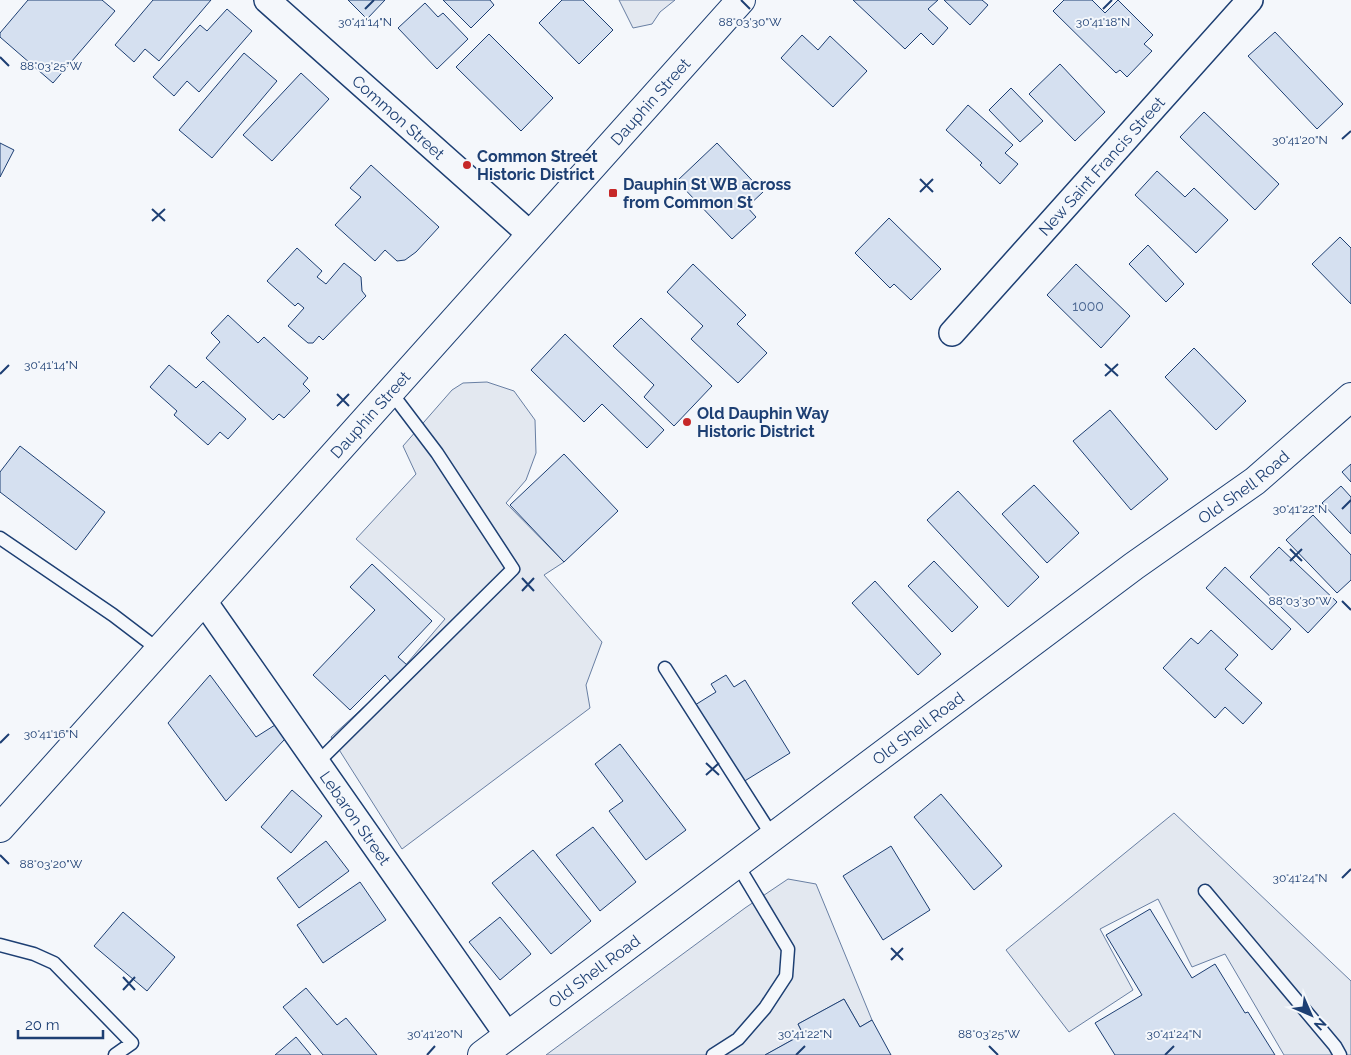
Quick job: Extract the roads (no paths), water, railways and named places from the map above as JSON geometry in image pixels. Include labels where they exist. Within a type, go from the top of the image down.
[{"type":"street","name":"Common Street","points":[[267,0],[531,235]]},
{"type":"street","name":"New Saint Francis Street","points":[[952,333],[1250,0]]},
{"type":"street","name":"Dauphin Street","points":[[3,830],[203,600],[531,235],[730,4]]},
{"type":"street","name":"Old Shell Road","points":[[482,1055],[1134,566],[1255,481],[1351,397]]},
{"type":"street","name":"Lebaron Street","points":[[203,600],[508,1036]]},
{"type":"lane","points":[[317,763],[513,569],[436,454],[390,391]]},
{"type":"lane","points":[[0,538],[113,615],[159,650]]},
{"type":"lane","points":[[665,668],[773,837]]},
{"type":"lane","points":[[712,1055],[738,1039],[765,1008],[786,976],[788,949],[737,864]]},
{"type":"lane","points":[[1205,891],[1335,1046],[1340,1055]]},
{"type":"lane","points":[[0,945],[46,958],[63,970],[132,1043],[115,1055]]},
{"type":"place","name":"Common Street Historic District","points":[[467,165]]},
{"type":"place","name":"Dauphin St WB across from Common St","points":[[613,193]]},
{"type":"place","name":"Old Dauphin Way Historic District","points":[[687,422]]}]
